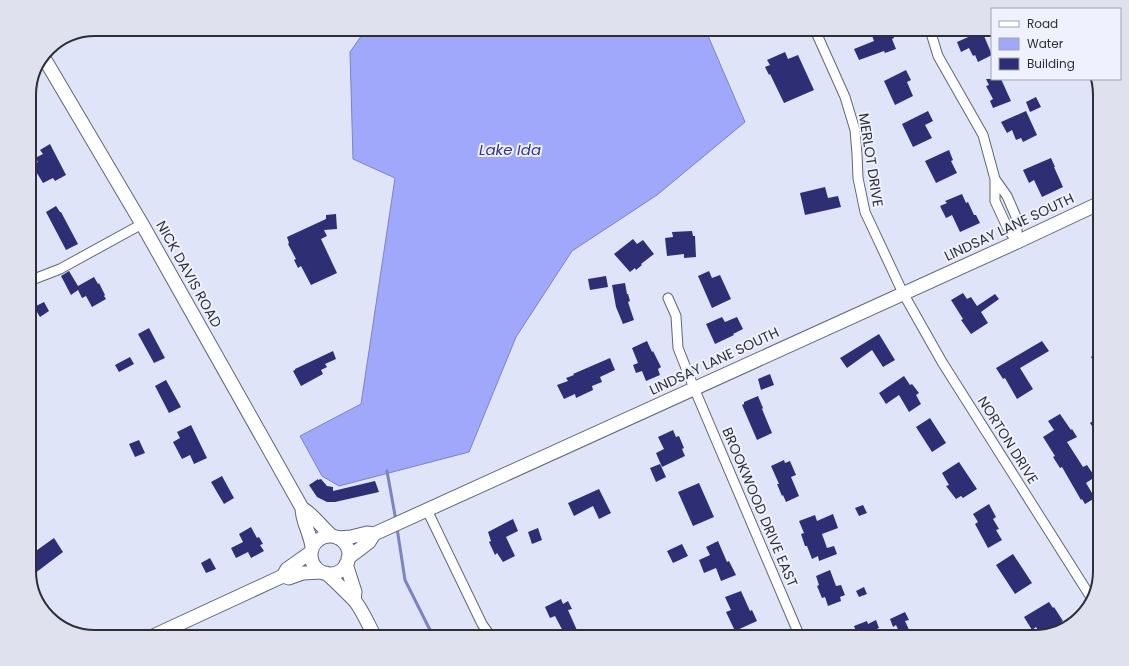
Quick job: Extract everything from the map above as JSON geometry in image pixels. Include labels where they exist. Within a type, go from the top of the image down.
[{"type":"street","name":"MERLOT DRIVE","points":[[818,36],[845,97],[855,130],[858,178],[865,212],[903,293]]},
{"type":"street","points":[[932,36],[938,56],[982,135],[995,179],[995,201],[1008,229],[1017,242]]},
{"type":"street","name":"NICK DAVIS ROAD","points":[[46,62],[142,224],[302,508],[302,516],[311,535],[312,550]]},
{"type":"street","points":[[995,179],[1007,196],[1017,219],[1017,242]]},
{"type":"street","name":"LINDSAY LANE SOUTH","points":[[347,561],[369,542],[374,534],[903,293],[1093,210]]},
{"type":"street","points":[[36,278],[60,269],[142,224]]},
{"type":"street","name":"NORTON DRIVE","points":[[903,293],[942,362],[1088,593]]},
{"type":"street","name":"BROOKWOOD DRIVE EAST","points":[[668,298],[676,316],[678,348],[797,630]]},
{"type":"street","name":"NICK DAVIS ROAD","points":[[302,508],[310,512],[323,528],[335,537]]},
{"type":"street","points":[[427,510],[486,630]]},
{"type":"street","points":[[166,630],[283,576],[287,569],[312,550],[319,539],[325,536],[351,537],[367,533],[374,534]]},
{"type":"street","points":[[335,537],[343,542],[347,547],[347,561],[355,592],[354,600]]},
{"type":"street","points":[[312,550],[313,563],[336,582],[354,600],[371,630]]},
{"type":"street","points":[[283,576],[289,578],[303,573],[338,572],[347,561]]},
{"type":"water","name":"Lake Ida","points":[[361,36],[708,36],[745,122],[657,195],[572,251],[516,337],[469,452],[339,486],[322,476],[300,436],[361,404],[395,178],[353,159],[350,52]]},
{"type":"building","points":[[872,36],[893,36],[894,38],[892,39],[896,49],[885,53],[884,51],[859,60],[854,49],[874,41]]},
{"type":"building","points":[[971,36],[984,36],[991,56],[978,62],[975,55],[973,56],[969,48],[961,52],[957,42]]},
{"type":"building","points":[[785,52],[788,59],[798,55],[814,90],[784,103],[765,67],[770,65],[767,60]]},
{"type":"building","points":[[906,70],[911,80],[907,82],[913,96],[895,105],[884,81]]},
{"type":"building","points":[[986,79],[1001,80],[1011,101],[993,108],[990,101],[993,99],[986,86],[989,85]]},
{"type":"building","points":[[1036,97],[1041,107],[1030,112],[1026,102]]},
{"type":"building","points":[[928,111],[933,121],[925,125],[932,138],[913,147],[902,124]]},
{"type":"building","points":[[1026,111],[1037,135],[1023,142],[1021,138],[1016,140],[1012,130],[1007,133],[1001,122]]},
{"type":"building","points":[[50,144],[66,175],[55,181],[53,178],[43,183],[36,172],[36,163],[38,162],[36,158],[43,154],[40,150]]},
{"type":"building","points":[[949,150],[953,160],[951,161],[957,173],[936,183],[925,161]]},
{"type":"building","points":[[1051,158],[1063,187],[1042,197],[1034,180],[1029,183],[1023,170]]},
{"type":"building","points":[[825,187],[828,198],[838,196],[841,207],[805,215],[800,193]]},
{"type":"building","points":[[962,194],[966,203],[968,202],[974,215],[976,215],[980,223],[960,232],[952,215],[946,218],[940,206],[947,203],[945,201]]},
{"type":"building","points":[[56,206],[61,212],[78,244],[66,250],[46,212]]},
{"type":"building","points":[[336,214],[337,229],[324,230],[327,236],[321,239],[337,273],[311,285],[301,266],[298,268],[294,260],[296,259],[288,244],[287,237],[326,219],[326,215]]},
{"type":"building","points":[[692,231],[693,236],[695,236],[696,257],[684,258],[684,254],[667,256],[665,238],[673,237],[672,232]]},
{"type":"building","points":[[633,239],[637,244],[643,240],[654,254],[636,270],[635,268],[630,272],[614,254]]},
{"type":"building","points":[[69,271],[78,286],[94,277],[98,284],[99,283],[106,299],[92,307],[86,296],[82,298],[78,290],[71,295],[61,276]]},
{"type":"building","points":[[709,271],[712,278],[720,275],[731,299],[712,308],[698,276]]},
{"type":"building","points":[[606,276],[608,287],[590,290],[588,279]]},
{"type":"building","points":[[625,283],[630,301],[628,302],[634,320],[623,324],[616,307],[612,285]]},
{"type":"building","points":[[963,293],[967,299],[971,297],[977,306],[995,294],[999,299],[981,312],[988,323],[971,334],[961,320],[963,319],[951,300]]},
{"type":"building","points":[[44,302],[49,311],[40,317],[36,310],[36,306]]},
{"type":"building","points":[[722,317],[725,322],[737,317],[743,329],[715,344],[706,324]]},
{"type":"building","points":[[149,328],[165,358],[154,363],[138,334]]},
{"type":"building","points":[[879,334],[895,360],[883,367],[872,350],[847,368],[840,358]]},
{"type":"building","points":[[647,341],[661,367],[658,369],[660,375],[646,381],[642,371],[636,373],[633,365],[638,363],[632,348]]},
{"type":"building","points":[[1042,341],[1049,351],[1020,368],[1033,389],[1017,399],[1005,378],[1003,379],[996,368]]},
{"type":"building","points":[[333,351],[336,359],[325,364],[327,367],[321,370],[323,374],[301,386],[293,371]]},
{"type":"building","points":[[130,357],[134,364],[119,372],[115,365]]},
{"type":"building","points":[[610,358],[615,370],[600,377],[602,382],[592,386],[593,390],[576,398],[575,394],[564,399],[557,385],[568,381],[566,378],[574,375],[573,374]]},
{"type":"building","points":[[770,374],[774,385],[761,390],[758,379]]},
{"type":"building","points":[[904,376],[910,385],[912,384],[919,393],[916,395],[921,404],[909,412],[899,395],[886,404],[879,393]]},
{"type":"building","points":[[166,380],[181,407],[169,413],[155,386]]},
{"type":"building","points":[[758,396],[772,433],[757,440],[742,405],[744,402]]},
{"type":"building","points":[[1060,414],[1077,437],[1067,442],[1083,467],[1087,465],[1093,474],[1093,478],[1086,483],[1093,495],[1093,499],[1085,504],[1082,499],[1081,500],[1062,467],[1060,468],[1053,457],[1055,456],[1043,437],[1054,430],[1048,421]]},
{"type":"building","points":[[930,418],[946,443],[932,452],[916,427]]},
{"type":"building","points":[[191,425],[207,458],[194,464],[190,455],[182,459],[173,442],[180,438],[177,432]]},
{"type":"building","points":[[673,430],[676,437],[679,436],[684,448],[682,449],[685,456],[662,467],[656,453],[664,449],[658,437]]},
{"type":"building","points":[[139,440],[145,453],[135,457],[129,444]]},
{"type":"building","points":[[784,460],[785,463],[790,461],[796,475],[791,477],[799,496],[786,502],[777,484],[779,484],[771,466]]},
{"type":"building","points":[[959,462],[977,489],[963,498],[961,496],[956,499],[946,486],[949,485],[942,473]]},
{"type":"building","points":[[660,464],[666,477],[656,482],[650,468]]},
{"type":"building","points":[[222,476],[234,498],[224,504],[211,482]]},
{"type":"building","points":[[318,479],[321,479],[327,486],[333,487],[333,491],[375,481],[379,492],[335,502],[327,502],[317,497],[309,485]]},
{"type":"building","points":[[699,483],[714,517],[693,526],[678,492]]},
{"type":"building","points":[[599,489],[611,513],[599,519],[593,506],[574,516],[568,503]]},
{"type":"building","points":[[989,504],[996,517],[993,519],[999,529],[996,530],[1002,540],[988,548],[975,524],[978,522],[973,514]]},
{"type":"building","points":[[863,505],[867,513],[859,516],[855,508]]},
{"type":"building","points":[[833,514],[838,528],[822,534],[827,548],[834,546],[837,554],[819,561],[818,556],[812,559],[807,546],[805,546],[801,534],[804,533],[799,521],[815,515],[817,521]]},
{"type":"building","points":[[513,519],[518,531],[506,537],[515,556],[503,562],[497,553],[495,555],[489,542],[491,541],[488,532]]},
{"type":"building","points":[[251,527],[257,538],[259,537],[263,544],[260,545],[264,551],[251,558],[248,552],[236,558],[231,548],[243,542],[239,534]]},
{"type":"building","points":[[538,528],[542,540],[532,544],[528,532]]},
{"type":"building","points":[[54,538],[63,552],[36,572],[36,551]]},
{"type":"building","points":[[718,541],[727,562],[729,561],[736,575],[721,581],[716,568],[704,573],[699,560],[710,555],[706,547]]},
{"type":"building","points":[[682,544],[688,556],[673,563],[667,551]]},
{"type":"building","points":[[1013,554],[1032,583],[1015,594],[996,565]]},
{"type":"building","points":[[210,558],[216,569],[206,573],[201,563]]},
{"type":"building","points":[[830,570],[836,586],[841,585],[845,595],[840,597],[841,601],[828,606],[825,597],[822,598],[817,586],[819,585],[816,576]]},
{"type":"building","points":[[864,587],[867,594],[859,597],[856,591]]},
{"type":"building","points":[[741,591],[750,611],[752,610],[757,621],[735,630],[726,612],[731,610],[725,597]]},
{"type":"building","points":[[561,599],[563,604],[568,601],[572,609],[568,610],[577,630],[562,630],[555,616],[550,618],[545,607]]},
{"type":"building","points":[[1049,602],[1063,621],[1049,628],[1038,629],[1036,627],[1032,630],[1024,617]]},
{"type":"building","points":[[905,612],[909,620],[905,621],[909,630],[898,630],[896,625],[893,627],[890,619]]},
{"type":"building","points":[[876,620],[879,628],[874,630],[855,630],[854,626],[867,621],[868,624]]},
{"type":"waterway","points":[[387,471],[396,521]]},
{"type":"waterway","points":[[397,528],[405,580],[431,630]]}]
